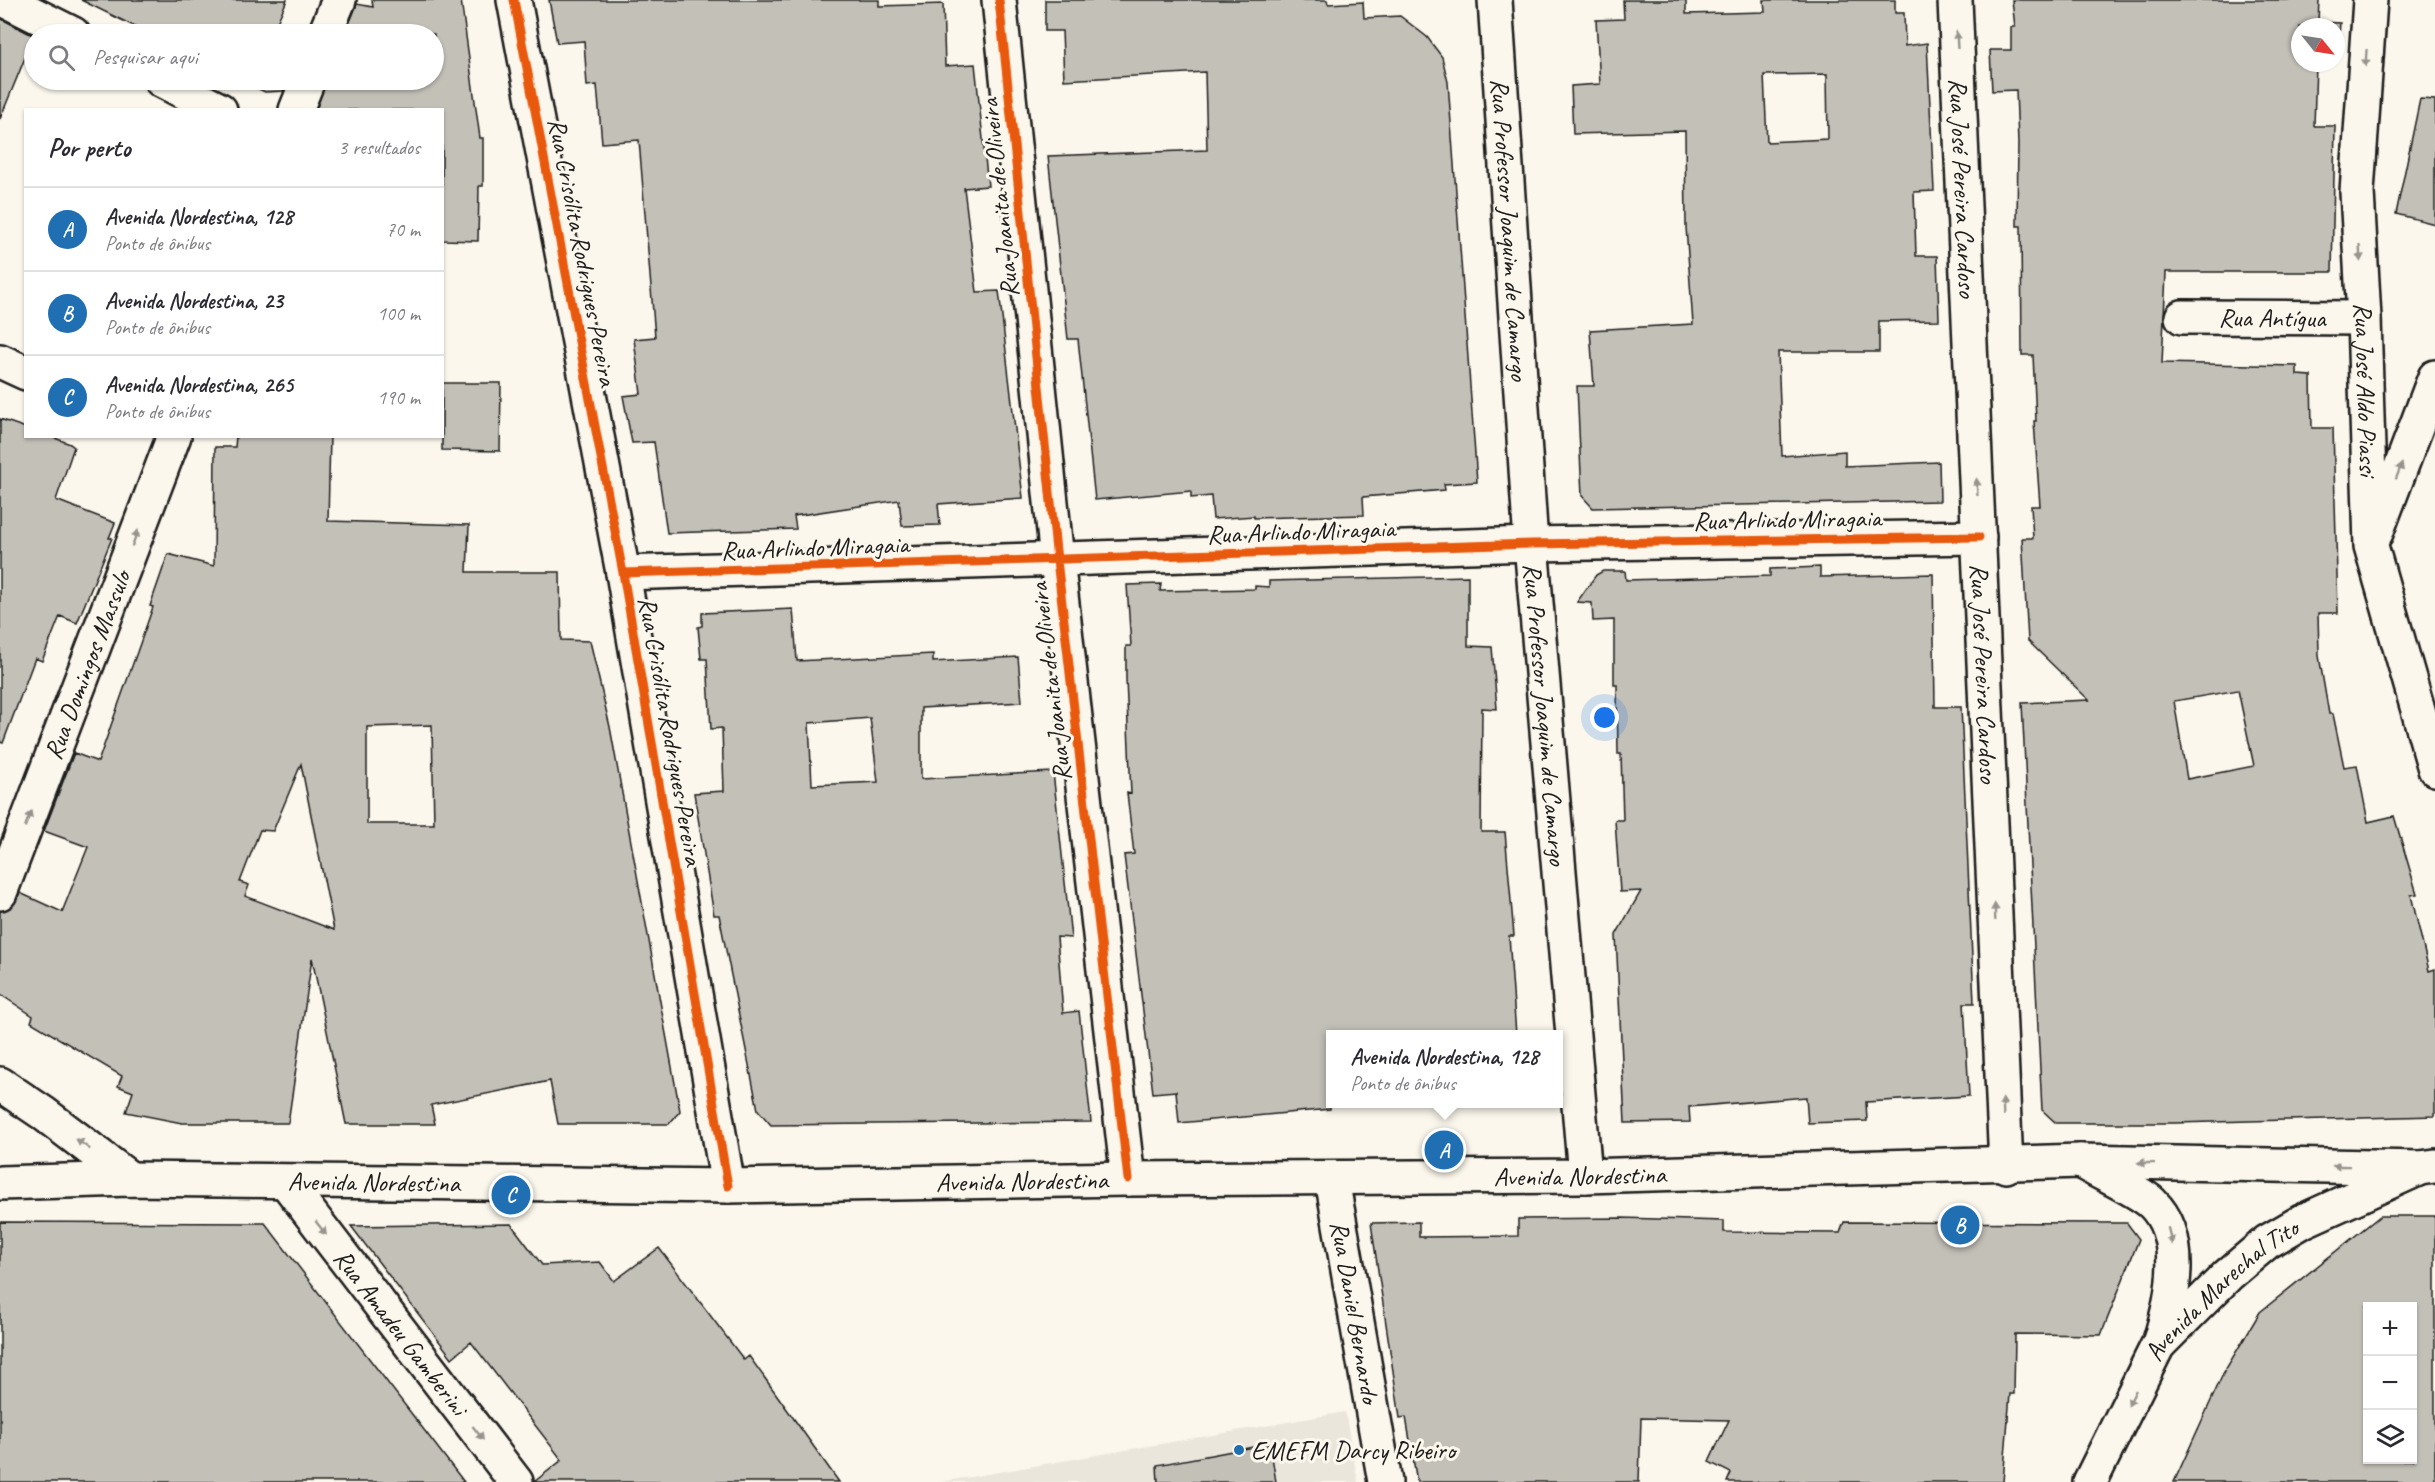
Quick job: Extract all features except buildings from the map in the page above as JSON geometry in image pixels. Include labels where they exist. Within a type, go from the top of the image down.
[{"type":"street","points":[[5,0],[53,24]]},
{"type":"street","points":[[329,24],[339,0]]},
{"type":"street","name":"Rua Crisólita Rodrigues Pereira","points":[[514,0],[623,573],[728,1186]]},
{"type":"street","name":"Rua Joanita de Oliveira","points":[[999,0],[1058,560],[1128,1179]]},
{"type":"street","name":"Rua Professor Joaquim de Camargo","points":[[1495,0],[1531,544],[1585,1176]]},
{"type":"street","name":"Rua José Pereira Cardoso","points":[[1955,0],[2006,1166]]},
{"type":"street","name":"Rua José Aldo Piassi","points":[[2370,0],[2356,192],[2364,318],[2371,546],[2435,769]]},
{"type":"street","points":[[181,90],[216,108]]},
{"type":"street","points":[[297,108],[304,90]]},
{"type":"street","name":"Rua Antígua","points":[[2182,317],[2364,318]]},
{"type":"street","points":[[0,361],[24,372]]},
{"type":"street","points":[[2371,546],[2435,377]]},
{"type":"street","name":"Rua Domingos Massulo","points":[[0,893],[169,438]]},
{"type":"street","name":"Rua Arlindo Miragaia","points":[[623,573],[1531,544],[1979,537]]},
{"type":"street","points":[[0,1084],[43,1113],[130,1179]]},
{"type":"street","points":[[2080,1161],[2151,1203],[2165,1220],[2172,1239],[2172,1289],[2158,1345]]},
{"type":"street","name":"Avenida Nordestina","points":[[0,1183],[130,1179],[728,1186],[1128,1179],[1585,1176],[2006,1166],[2080,1161]]},
{"type":"street","name":"Avenida Marechal Tito","points":[[2080,1161],[2428,1167]]},
{"type":"street","name":"Avenida Marechal Tito","points":[[2090,1482],[2158,1345],[2228,1275],[2267,1242],[2303,1221],[2428,1167]]},
{"type":"street","name":"Rua Daniel Bernardo","points":[[1332,1179],[1385,1482]]},
{"type":"street","name":"Rua Amadeu Gamberini","points":[[286,1182],[516,1482]]},
{"type":"shaded area","name":"EMEFM Darcy Ribeiro","points":[[1345,1412],[1358,1482],[941,1482]]},
{"type":"cycle path","points":[[514,0],[623,573],[728,1186]]},
{"type":"cycle path","points":[[999,0],[1057,560],[1128,1179]]},
{"type":"cycle path","points":[[623,573],[1531,544],[1979,537]]},
{"type":"place","name":"Avenida Nordestina, 128","points":[[1444,1150]]},
{"type":"place","name":"Avenida Nordestina, 265","points":[[511,1195]]},
{"type":"place","name":"Avenida Nordestina, 23","points":[[1960,1225]]},
{"type":"place","name":"EMEFM Darcy Ribeiro","points":[[1239,1450]]}]
